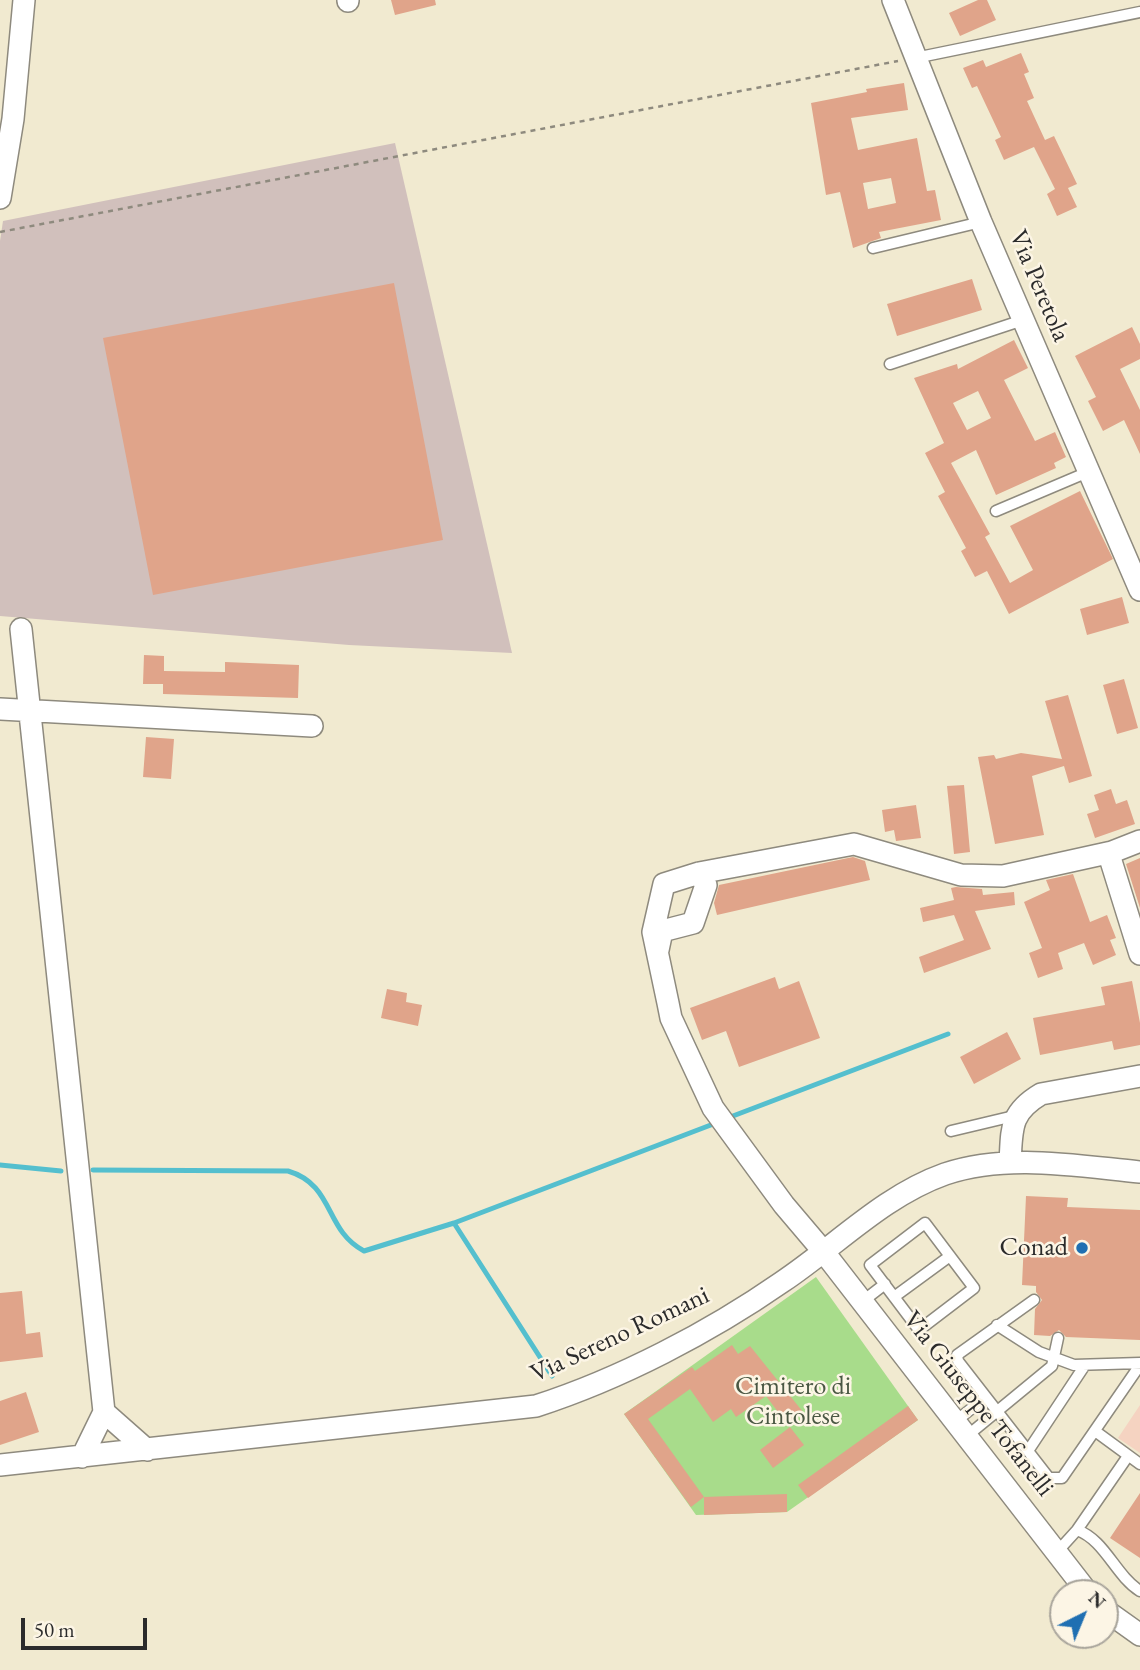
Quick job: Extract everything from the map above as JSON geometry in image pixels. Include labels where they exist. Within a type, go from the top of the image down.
[{"type":"street","points":[[0,198],[13,118],[24,0]]},
{"type":"street","name":"Via Peretola","points":[[894,0],[981,222],[1140,590]]},
{"type":"street","points":[[21,629],[104,1412],[82,1458]]},
{"type":"street","points":[[0,709],[312,726]]},
{"type":"street","points":[[658,952],[662,931],[692,923],[706,885],[699,873],[854,844],[961,875],[1003,876],[1112,852],[1140,841]]},
{"type":"street","points":[[1112,852],[1111,861],[1140,954]]},
{"type":"street","name":"Via Giuseppe Tofanelli","points":[[699,873],[664,884],[653,932],[671,1018],[719,1116],[1077,1579]]},
{"type":"street","points":[[1010,1163],[1014,1116],[1026,1103],[1041,1094],[1140,1076]]},
{"type":"street","name":"Via Sereno Romani","points":[[0,1465],[82,1458],[302,1429],[536,1406],[564,1397],[712,1326],[783,1282],[897,1197],[933,1179],[971,1167],[1010,1163],[1140,1172]]},
{"type":"street","points":[[104,1412],[147,1450]]},
{"type":"street","points":[[1119,1620],[1140,1635]]},
{"type":"lane","points":[[915,58],[1140,12]]},
{"type":"lane","points":[[873,248],[981,222]]},
{"type":"lane","points":[[890,364],[1023,320]]},
{"type":"lane","points":[[996,511],[1088,472]]},
{"type":"lane","points":[[951,1131],[1014,1116]]},
{"type":"lane","points":[[925,1223],[950,1256],[974,1288],[919,1330],[870,1265],[925,1223]]},
{"type":"lane","points":[[894,1297],[950,1256]]},
{"type":"lane","points":[[863,1301],[884,1284]]},
{"type":"lane","points":[[1034,1300],[957,1355],[1049,1478],[1059,1480],[1140,1364]]},
{"type":"lane","points":[[997,1325],[1039,1352],[1074,1365],[1140,1364]]},
{"type":"lane","points":[[961,1428],[997,1411],[1052,1366],[1058,1338]]},
{"type":"lane","points":[[1028,1451],[1085,1365]]},
{"type":"lane","points":[[961,1428],[986,1397]]},
{"type":"lane","points":[[1095,1431],[1140,1464]]},
{"type":"lane","points":[[1057,1552],[1077,1530],[1128,1456]]},
{"type":"lane","points":[[1077,1530],[1094,1540],[1127,1582],[1140,1591]]},
{"type":"path","points":[[0,232],[915,58]]},
{"type":"shaded area","points":[[395,143],[512,653],[349,645],[0,616],[0,241],[3,221]]},
{"type":"shaded area","points":[[1140,1405],[1140,1453],[1118,1438]]},
{"type":"green space","name":"Cimitero di Cintolese","points":[[816,1277],[918,1420],[787,1512],[696,1515],[624,1414]]},
{"type":"building","points":[[391,0],[435,0],[436,5],[395,15]]},
{"type":"building","points":[[978,0],[987,0],[996,20],[960,36],[949,13]]},
{"type":"building","points":[[1021,53],[1029,72],[1024,74],[1034,98],[1027,101],[1045,140],[1054,136],[1077,184],[1068,188],[1077,207],[1057,216],[1047,194],[1055,189],[1034,147],[1004,160],[995,140],[1001,137],[977,86],[972,88],[963,68],[983,60],[986,67]]},
{"type":"building","points":[[904,83],[908,110],[851,118],[858,150],[917,138],[927,191],[935,190],[941,220],[879,232],[881,238],[853,248],[840,192],[826,195],[811,103],[867,92],[866,89]],"holes":[[[891,178],[896,203],[868,209],[863,183]]]},
{"type":"building","points":[[972,279],[982,310],[897,336],[887,304]]},
{"type":"building","points":[[394,283],[443,540],[153,595],[103,338]]},
{"type":"building","points":[[1132,327],[1140,344],[1140,359],[1120,369],[1140,410],[1140,454],[1124,420],[1103,431],[1088,401],[1096,397],[1075,356]]},
{"type":"building","points":[[1014,340],[1028,368],[1004,380],[1035,441],[1055,432],[1066,457],[1054,463],[1056,468],[996,495],[976,450],[951,463],[990,534],[985,537],[1010,583],[1033,570],[1010,526],[1080,491],[1113,559],[1009,614],[987,571],[975,577],[961,551],[966,548],[938,496],[945,492],[925,453],[944,443],[914,378],[957,364],[958,369]],"holes":[[[978,391],[991,418],[967,430],[953,403]]]},
{"type":"building","points":[[1122,597],[1129,623],[1087,635],[1080,609]]},
{"type":"building","points":[[144,655],[164,656],[164,671],[225,672],[225,662],[299,665],[298,698],[163,694],[163,684],[143,684]]},
{"type":"building","points":[[1124,679],[1138,728],[1117,734],[1103,685]]},
{"type":"building","points":[[1068,695],[1092,776],[1069,783],[1064,766],[1032,776],[1044,835],[995,844],[978,757],[994,755],[996,759],[1021,753],[1062,759],[1045,701]]},
{"type":"building","points":[[146,737],[174,739],[171,779],[143,777]]},
{"type":"building","points":[[964,785],[970,852],[954,854],[947,786]]},
{"type":"building","points":[[1111,789],[1116,804],[1127,800],[1135,824],[1095,838],[1087,814],[1099,810],[1094,795]]},
{"type":"building","points":[[916,805],[921,838],[896,841],[894,830],[885,832],[882,810]]},
{"type":"building","points":[[853,857],[865,861],[870,880],[717,915],[714,903],[719,885]]},
{"type":"building","points":[[1140,858],[1140,908],[1126,864]]},
{"type":"building","points":[[1073,874],[1090,922],[1107,915],[1116,938],[1110,940],[1116,955],[1093,965],[1084,943],[1058,953],[1063,969],[1038,978],[1029,953],[1042,948],[1024,902],[1050,890],[1046,880]]},
{"type":"building","points":[[951,888],[982,889],[983,895],[1014,892],[1015,905],[975,911],[991,949],[924,973],[919,957],[964,940],[954,915],[923,922],[920,908],[954,900]]},
{"type":"building","points":[[775,977],[779,989],[799,981],[820,1038],[739,1067],[726,1031],[702,1040],[690,1008]]},
{"type":"building","points":[[1132,981],[1140,1023],[1140,1045],[1114,1050],[1112,1041],[1040,1055],[1033,1018],[1105,1005],[1101,987]]},
{"type":"building","points":[[387,989],[407,993],[406,1002],[422,1005],[418,1026],[381,1018]]},
{"type":"building","points":[[1007,1032],[1021,1059],[974,1084],[960,1057]]},
{"type":"building","name":"Conad","points":[[1026,1196],[1068,1198],[1067,1207],[1140,1210],[1140,1340],[1066,1337],[1059,1330],[1050,1336],[1034,1335],[1035,1309],[1042,1300],[1036,1292],[1036,1286],[1022,1285]]},
{"type":"building","points":[[22,1291],[26,1334],[40,1332],[43,1357],[0,1362],[0,1293]]},
{"type":"building","points":[[732,1345],[738,1354],[750,1346],[803,1412],[787,1424],[766,1396],[736,1417],[731,1409],[713,1422],[690,1389],[648,1419],[704,1497],[691,1507],[624,1414],[692,1367],[695,1371]]},
{"type":"building","points":[[26,1392],[39,1432],[0,1445],[0,1401]]},
{"type":"building","points":[[908,1406],[918,1420],[808,1498],[798,1485]]},
{"type":"building","points":[[790,1427],[804,1445],[773,1468],[760,1450]]},
{"type":"building","points":[[1140,1493],[1140,1558],[1110,1538]]},
{"type":"building","points":[[787,1494],[787,1512],[704,1515],[704,1497]]},
{"type":"waterway","points":[[725,1119],[948,1034]]},
{"type":"waterway","points":[[454,1223],[716,1123]]},
{"type":"waterway","points":[[0,1165],[61,1171]]},
{"type":"waterway","points":[[93,1170],[288,1171],[314,1186],[342,1232],[364,1251],[454,1223],[552,1376]]},
{"type":"place","name":"Conad","points":[[1082,1248]]}]
